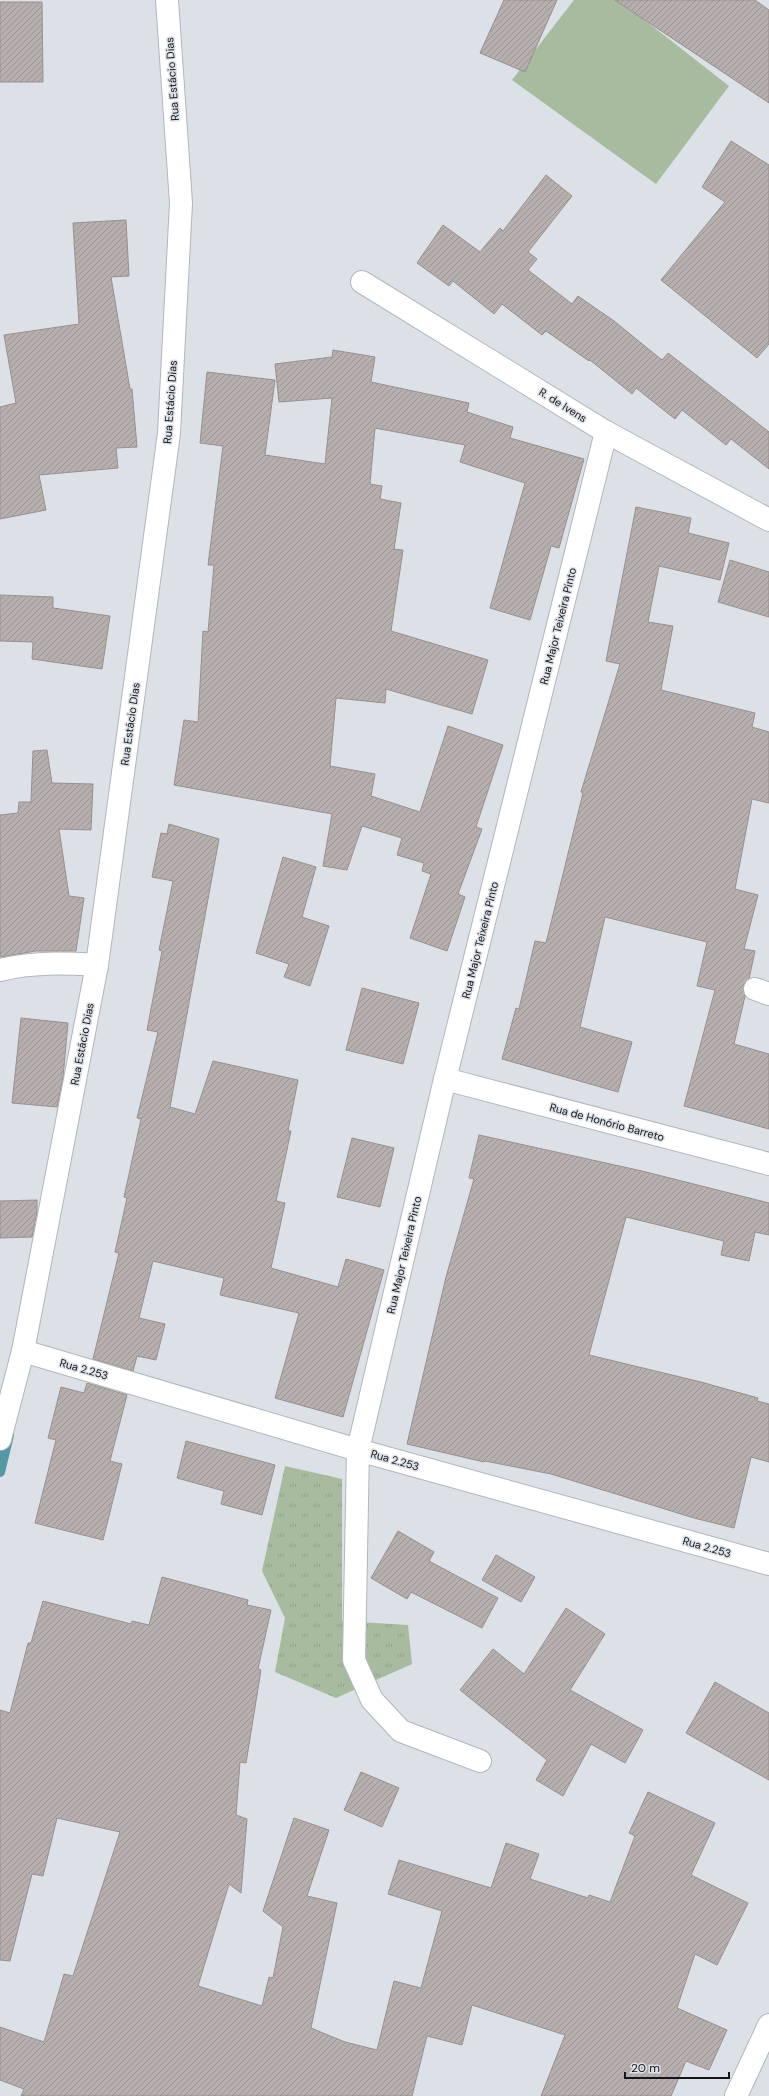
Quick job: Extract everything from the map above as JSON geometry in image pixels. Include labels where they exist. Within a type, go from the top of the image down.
[{"type":"street","name":"Rua Estácio Dias","points":[[0,1439],[23,1351],[97,965],[169,433],[181,203],[167,0]]},
{"type":"street","name":"R. de Ivens","points":[[362,282],[606,432],[769,520]]},
{"type":"street","name":"Rua Major Teixeira Pinto","points":[[480,1761],[401,1732],[372,1700],[354,1660],[358,1450],[446,1079],[606,432]]},
{"type":"street","points":[[0,970],[18,965],[97,965]]},
{"type":"street","name":"Rua de Honório Barreto","points":[[446,1079],[769,1164]]},
{"type":"street","name":"Rua 2.253","points":[[23,1351],[358,1450],[769,1564]]},
{"type":"street","points":[[736,2096],[769,2025]]},
{"type":"green space","points":[[574,0],[619,0],[729,86],[656,184],[512,80]]},
{"type":"green space","points":[[285,1466],[342,1479],[342,1621],[408,1625],[412,1664],[336,1698],[275,1672],[285,1618],[262,1571]]},
{"type":"building","points":[[504,0],[557,0],[525,72],[480,53]]},
{"type":"building","points":[[615,0],[755,0],[769,10],[769,103]]},
{"type":"building","points":[[0,2],[42,2],[43,82],[0,82]]},
{"type":"building","points":[[731,141],[769,165],[769,344],[757,358],[661,280],[725,202],[702,187]]},
{"type":"building","points":[[546,175],[572,196],[528,252],[537,259],[528,270],[572,304],[578,296],[614,321],[662,360],[668,353],[769,432],[769,469],[731,439],[726,445],[682,410],[675,419],[636,388],[632,394],[590,360],[589,361],[546,331],[542,335],[502,304],[494,314],[453,281],[449,286],[417,263],[443,225],[480,252],[500,228],[503,231]]},
{"type":"building","points":[[126,220],[129,276],[111,277],[130,389],[132,389],[137,447],[116,448],[118,468],[39,475],[46,510],[0,519],[0,407],[16,403],[4,335],[79,324],[73,223]]},
{"type":"building","points":[[333,350],[375,357],[371,382],[469,403],[467,412],[513,427],[510,438],[584,459],[559,548],[551,546],[530,620],[490,608],[525,483],[460,462],[465,445],[375,428],[370,484],[382,486],[380,499],[401,503],[394,549],[403,550],[391,631],[488,660],[472,714],[386,689],[385,703],[336,698],[330,766],[375,774],[371,796],[420,812],[448,726],[503,745],[476,827],[482,829],[458,894],[465,897],[447,951],[410,938],[431,874],[422,871],[424,863],[397,855],[402,838],[362,826],[347,870],[323,866],[332,814],[174,785],[184,720],[198,722],[203,631],[208,632],[214,565],[208,565],[223,446],[200,443],[207,372],[275,380],[265,455],[325,464],[332,398],[279,402],[275,364],[332,357]]},
{"type":"building","points":[[636,507],[691,518],[688,533],[729,543],[720,580],[659,566],[648,622],[673,626],[661,690],[755,713],[752,727],[769,732],[769,803],[752,799],[735,889],[758,895],[744,949],[755,951],[749,979],[743,985],[745,996],[734,1044],[769,1054],[769,1129],[684,1106],[715,990],[697,986],[707,942],[605,917],[580,1027],[632,1042],[618,1092],[502,1059],[516,1008],[519,1009],[535,941],[546,943],[583,793],[581,792],[620,664],[606,661]]},
{"type":"building","points":[[730,560],[769,572],[769,617],[718,602]]},
{"type":"building","points":[[0,595],[53,597],[53,608],[110,616],[102,669],[32,659],[33,642],[0,641]]},
{"type":"building","points":[[47,750],[52,783],[93,784],[91,830],[59,829],[69,896],[84,898],[76,951],[36,951],[0,957],[0,815],[18,813],[19,802],[31,802],[33,751]]},
{"type":"building","points":[[169,824],[219,839],[170,1107],[195,1114],[213,1061],[298,1080],[288,1131],[291,1131],[276,1201],[285,1203],[271,1268],[338,1287],[346,1259],[384,1270],[343,1417],[275,1398],[299,1313],[220,1295],[224,1278],[153,1261],[139,1318],[165,1324],[156,1360],[137,1356],[133,1371],[93,1359],[119,1253],[115,1252],[127,1198],[124,1197],[141,1119],[137,1118],[158,1032],[147,1030],[162,951],[159,950],[173,881],[152,877],[161,833],[167,834]]},
{"type":"building","points":[[283,857],[316,867],[302,917],[329,926],[310,986],[284,977],[289,964],[256,953]]},
{"type":"building","points":[[362,988],[419,1003],[403,1064],[346,1050]]},
{"type":"building","points":[[21,1018],[68,1023],[63,1077],[57,1107],[12,1103]]},
{"type":"building","points":[[479,1135],[642,1171],[769,1203],[769,1235],[755,1232],[749,1261],[721,1255],[724,1241],[626,1217],[589,1355],[701,1382],[758,1398],[757,1401],[769,1404],[769,1462],[751,1457],[734,1528],[694,1518],[551,1474],[484,1462],[407,1444],[446,1277],[474,1179],[469,1178]]},
{"type":"building","points":[[352,1138],[394,1148],[380,1207],[337,1197]]},
{"type":"building","points":[[37,1200],[37,1212],[32,1237],[0,1238],[0,1201]]},
{"type":"building","points":[[87,1383],[127,1395],[110,1461],[122,1464],[103,1540],[35,1523],[56,1440],[48,1438],[61,1387],[84,1393]]},
{"type":"building","points":[[186,1441],[275,1465],[262,1515],[221,1504],[224,1491],[177,1478]]},
{"type":"building","points":[[398,1531],[434,1552],[429,1561],[498,1598],[482,1628],[411,1592],[407,1599],[371,1578]]},
{"type":"building","points":[[496,1555],[535,1577],[521,1602],[482,1580]]},
{"type":"building","points":[[162,1577],[248,1600],[247,1605],[271,1610],[258,1669],[261,1670],[246,1763],[240,1762],[236,1815],[247,1819],[241,1893],[229,1884],[198,1986],[262,2006],[269,1977],[273,1978],[283,1927],[263,1911],[294,1818],[329,1830],[307,1896],[337,1903],[311,2028],[345,2042],[377,2050],[394,1981],[421,1988],[442,1911],[388,1894],[399,1860],[491,1888],[506,1843],[539,1854],[530,1879],[588,1898],[589,1895],[610,1902],[635,1836],[629,1833],[648,1792],[715,1823],[691,1875],[748,1903],[717,1965],[695,1954],[677,2008],[727,2030],[709,2070],[686,2061],[671,2096],[541,2096],[565,2035],[472,2005],[462,2045],[427,2036],[412,2096],[21,2096],[24,2089],[0,2080],[0,2027],[44,2042],[64,1974],[73,1976],[120,1832],[57,1818],[43,1876],[32,1874],[10,1961],[0,1960],[0,1710],[10,1713],[28,1643],[31,1643],[43,1601],[131,1624],[132,1621],[149,1625]]},
{"type":"building","points":[[566,1608],[605,1634],[570,1690],[643,1730],[625,1763],[591,1744],[563,1796],[536,1780],[547,1760],[460,1690],[493,1649],[524,1674]]},
{"type":"building","points":[[715,1682],[769,1713],[769,1780],[686,1733]]},
{"type":"building","points":[[361,1772],[399,1788],[382,1827],[344,1810]]},
{"type":"waterway","points":[[0,1472],[9,1435]]}]
